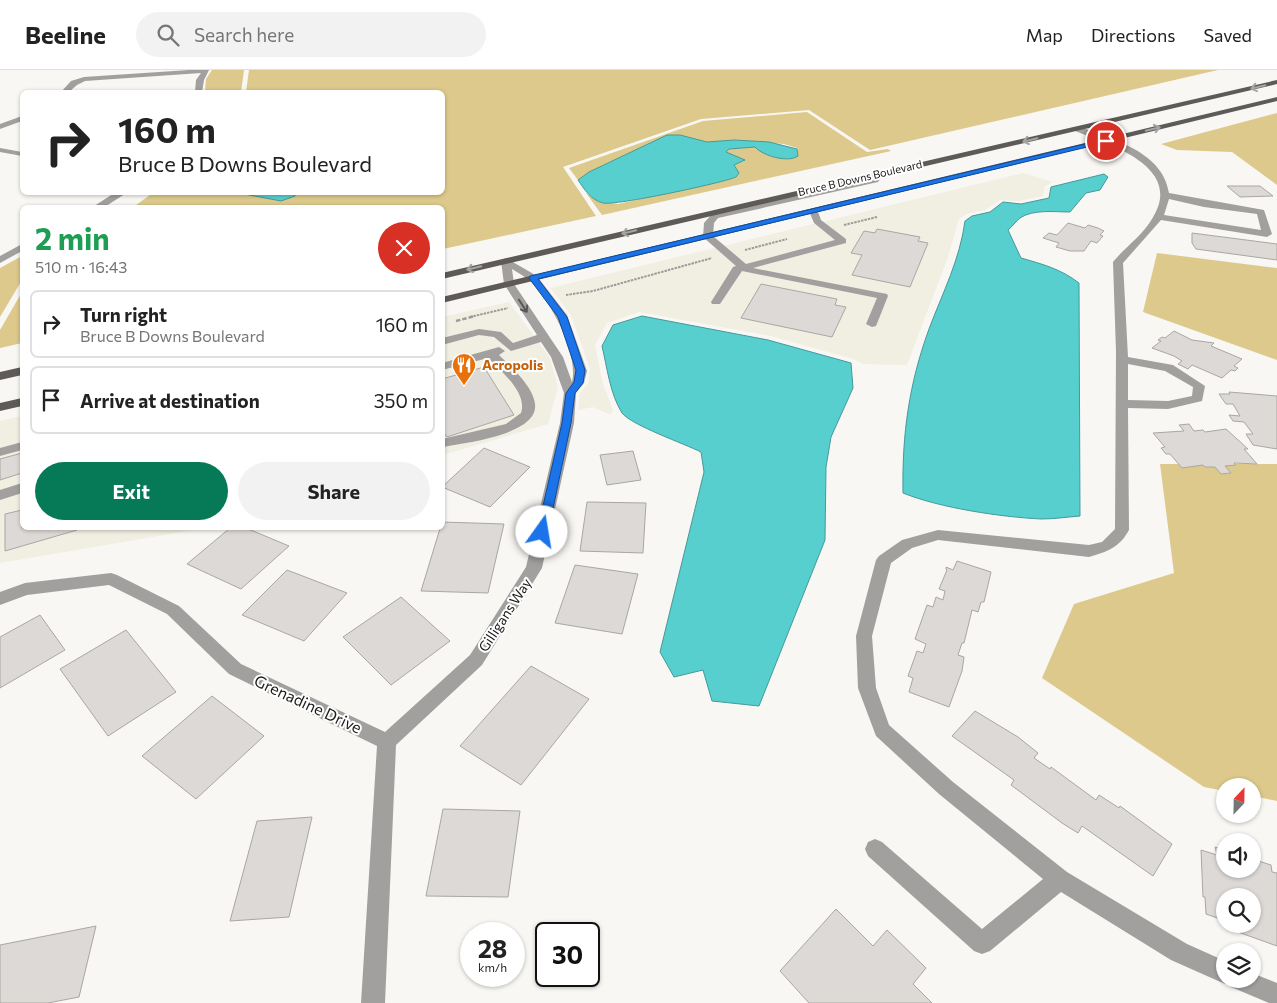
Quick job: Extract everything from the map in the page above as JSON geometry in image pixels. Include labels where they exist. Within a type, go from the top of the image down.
[{"type":"main road","name":"Bruce B Downs Boulevard","points":[[445,275],[1277,82]]},
{"type":"main road","name":"Bruce B Downs Boulevard","points":[[445,299],[1277,99]]},
{"type":"main road","points":[[0,376],[20,371]]},
{"type":"main road","points":[[0,407],[20,402]]},
{"type":"street","points":[[98,70],[114,73],[117,76]]},
{"type":"street","points":[[67,90],[74,82],[84,79],[206,71]]},
{"type":"street","points":[[199,90],[200,80],[206,71]]},
{"type":"street","points":[[0,127],[20,119]]},
{"type":"street","points":[[1078,129],[1142,156],[1159,171],[1164,195],[1159,217],[1118,262],[1122,359],[1122,530],[1107,546],[1089,551],[938,535],[907,544],[884,560],[864,636],[867,688],[882,730],[946,788],[1060,879],[1179,952],[1216,969]]},
{"type":"street","points":[[0,150],[20,154]]},
{"type":"street","points":[[872,324],[883,296],[744,267],[708,236],[709,223],[715,216],[875,180],[880,174]]},
{"type":"street","points":[[100,205],[119,195]]},
{"type":"street","points":[[1159,217],[1267,234],[1261,212],[1204,204],[1164,195]]},
{"type":"street","points":[[716,302],[737,269],[843,241],[826,230],[817,221],[814,211]]},
{"type":"street","points":[[0,260],[5,253],[20,248]]},
{"type":"street","name":"Gilligans Way","points":[[506,261],[533,278],[563,317],[581,370],[578,383],[570,393]]},
{"type":"street","name":"Gilligans Way","points":[[387,742],[476,660],[534,568],[566,423],[570,393],[557,357],[509,284],[506,261]]},
{"type":"street","points":[[445,341],[479,332],[497,334],[511,347]]},
{"type":"street","points":[[445,366],[544,337]]},
{"type":"street","points":[[445,442],[516,424],[527,413],[529,405],[526,398],[505,369],[490,353]]},
{"type":"street","points":[[1122,359],[1169,368],[1199,386],[1198,398],[1168,405],[1122,404]]},
{"type":"street","points":[[0,452],[20,447]]},
{"type":"street","points":[[0,494],[20,489]]},
{"type":"street","name":"Grenadine Drive","points":[[0,599],[25,589],[111,579],[173,610],[235,669],[387,742]]},
{"type":"street","points":[[373,1003],[387,742]]},
{"type":"street","points":[[875,849],[982,943],[1060,879]]},
{"type":"street","points":[[1259,988],[1277,996]]},
{"type":"path","points":[[826,230],[877,217]]},
{"type":"path","points":[[548,298],[593,290],[790,239]]},
{"type":"path","points":[[452,323],[523,305]]},
{"type":"shaded area","points":[[212,70],[244,70],[241,90],[205,90],[206,79]]},
{"type":"shaded area","points":[[249,70],[1218,70],[870,150],[809,110],[701,119],[563,167],[596,216],[445,249],[445,205],[136,205],[150,195],[445,195],[445,90],[246,90]]},
{"type":"shaded area","points":[[807,112],[867,152],[888,149],[891,151],[602,215],[586,193],[598,201],[618,204],[736,177],[739,173],[734,165],[744,161],[726,152],[729,149],[756,147],[767,154],[790,159],[798,152],[797,148],[784,144],[734,140],[707,142],[680,135],[667,135],[589,172],[578,180],[569,168],[703,121]]},
{"type":"shaded area","points":[[1277,113],[1277,185],[1232,152],[1177,150],[1161,144]]},
{"type":"shaded area","points":[[1023,173],[1053,182],[1045,186],[1043,196],[1019,201],[1000,200],[985,210],[967,214],[959,219],[948,257],[907,365],[863,364],[853,359],[771,336],[639,312],[607,323],[595,345],[603,384],[613,410],[611,415],[593,407],[578,410],[580,393],[588,383],[590,369],[571,315],[550,288]]},
{"type":"shaded area","points":[[1157,253],[1277,268],[1277,360],[1143,312]]},
{"type":"shaded area","points":[[20,257],[20,283],[0,317],[0,268]]},
{"type":"shaded area","points":[[20,295],[20,343],[0,348],[0,330]]},
{"type":"shaded area","points":[[509,302],[550,358],[558,387],[548,424],[445,454],[445,316]]},
{"type":"shaded area","points":[[20,416],[20,530],[193,530],[0,563],[0,421]]},
{"type":"shaded area","points":[[1160,464],[1277,464],[1277,801],[1261,798],[1261,778],[1216,778],[1216,789],[1204,787],[1042,678],[1074,604],[1174,573]]},
{"type":"water","points":[[667,135],[680,135],[707,142],[734,140],[769,142],[797,149],[798,156],[788,159],[776,158],[755,147],[729,149],[726,152],[745,160],[734,165],[739,173],[736,177],[669,193],[612,203],[603,203],[595,199],[588,194],[578,180],[589,172]]},
{"type":"water","points":[[1104,174],[1108,177],[1100,190],[1086,193],[1070,212],[1031,213],[1020,218],[1008,230],[1021,258],[1058,271],[1079,283],[1080,516],[1041,519],[990,514],[935,503],[903,493],[904,450],[908,409],[916,370],[929,329],[955,262],[965,221],[972,216],[990,212],[1003,202],[1021,204],[1049,198],[1051,187]]},
{"type":"water","points":[[250,195],[295,195],[281,201]]},
{"type":"water","points":[[642,316],[768,340],[851,363],[853,388],[831,437],[826,467],[825,540],[759,706],[712,701],[703,670],[674,677],[660,652],[704,472],[701,452],[636,423],[627,418],[618,406],[609,380],[602,346],[613,325]]},
{"type":"building","points":[[1227,186],[1260,186],[1273,196],[1240,197]]},
{"type":"building","points":[[1068,223],[1085,228],[1088,225],[1098,228],[1104,231],[1100,235],[1103,236],[1097,243],[1091,241],[1084,251],[1070,251],[1056,247],[1059,243],[1043,238],[1049,233],[1057,235]]},
{"type":"building","points":[[877,229],[920,237],[918,241],[928,243],[910,287],[852,275],[862,255],[851,253],[864,231],[875,233]]},
{"type":"building","points":[[1192,233],[1277,244],[1277,260],[1196,249],[1192,243]]},
{"type":"building","points":[[761,284],[837,299],[835,305],[846,307],[832,337],[741,318]]},
{"type":"building","points":[[1174,331],[1192,340],[1214,343],[1211,346],[1242,359],[1234,366],[1238,368],[1235,371],[1231,370],[1222,378],[1192,365],[1188,369],[1178,364],[1182,361],[1174,356],[1152,348],[1161,341],[1158,340],[1162,337],[1165,338]]},
{"type":"building","points":[[484,367],[514,415],[447,437],[445,435],[445,378]]},
{"type":"building","points":[[1229,392],[1277,396],[1277,449],[1253,445],[1246,434],[1253,434],[1244,422],[1233,421],[1229,415],[1240,416],[1233,404],[1226,404],[1219,394],[1230,394]]},
{"type":"building","points":[[1189,424],[1194,431],[1203,430],[1205,432],[1226,429],[1248,449],[1244,449],[1257,464],[1234,463],[1236,465],[1225,466],[1231,473],[1221,474],[1215,467],[1205,467],[1203,465],[1182,468],[1170,454],[1166,454],[1161,448],[1165,447],[1153,433],[1184,431],[1179,425]]},
{"type":"building","points":[[484,448],[530,467],[490,507],[445,488],[445,484]]},
{"type":"building","points":[[633,451],[641,480],[607,485],[600,455]]},
{"type":"building","points":[[20,454],[20,474],[0,480],[0,459]]},
{"type":"building","points":[[587,502],[646,503],[643,553],[580,551]]},
{"type":"building","points":[[20,510],[20,530],[77,530],[5,551],[5,514]]},
{"type":"building","points":[[445,522],[504,524],[488,593],[421,591],[440,530],[445,530]]},
{"type":"building","points":[[228,530],[251,530],[289,546],[241,589],[187,564]]},
{"type":"building","points":[[957,561],[991,572],[984,602],[981,602],[978,612],[972,610],[964,643],[962,643],[958,655],[964,657],[962,671],[949,707],[909,692],[913,678],[908,676],[917,651],[923,653],[926,644],[915,639],[927,605],[933,607],[936,597],[943,600],[945,591],[939,589],[947,570],[946,567],[953,570]]},
{"type":"building","points":[[575,565],[638,574],[622,634],[555,623]]},
{"type":"building","points":[[287,570],[347,593],[304,641],[242,615]]},
{"type":"building","points":[[401,597],[450,641],[391,685],[343,637]]},
{"type":"building","points":[[40,615],[65,650],[0,688],[0,637]]},
{"type":"building","points":[[126,630],[176,692],[108,736],[60,669]]},
{"type":"building","points":[[531,666],[589,699],[521,785],[460,746]]},
{"type":"building","points":[[212,696],[264,736],[196,799],[142,756]]},
{"type":"building","points":[[975,711],[1018,737],[1038,753],[1034,758],[1050,769],[1051,767],[1096,800],[1099,795],[1119,808],[1120,806],[1172,844],[1153,876],[1082,826],[1078,833],[1062,823],[1011,785],[1014,780],[952,736]]},
{"type":"building","points":[[443,809],[520,811],[508,897],[426,896]]},
{"type":"building","points":[[312,817],[289,917],[230,921],[257,821]]},
{"type":"building","points":[[1201,850],[1216,855],[1216,878],[1261,878],[1261,862],[1271,865],[1272,872],[1277,873],[1277,946],[1241,933],[1261,933],[1261,888],[1216,888],[1216,918],[1206,914],[1205,897],[1203,897]]},
{"type":"building","points":[[836,909],[873,946],[887,930],[926,968],[913,984],[932,1003],[809,1003],[780,971]]},
{"type":"building","points":[[96,926],[79,997],[48,1003],[0,1003],[0,945]]},
{"type":"place","name":"Acropolis","points":[[464,386]]},
{"type":"route","points":[[542,532],[566,423],[570,393],[578,383],[581,370],[563,317],[533,278],[1106,141]]}]
